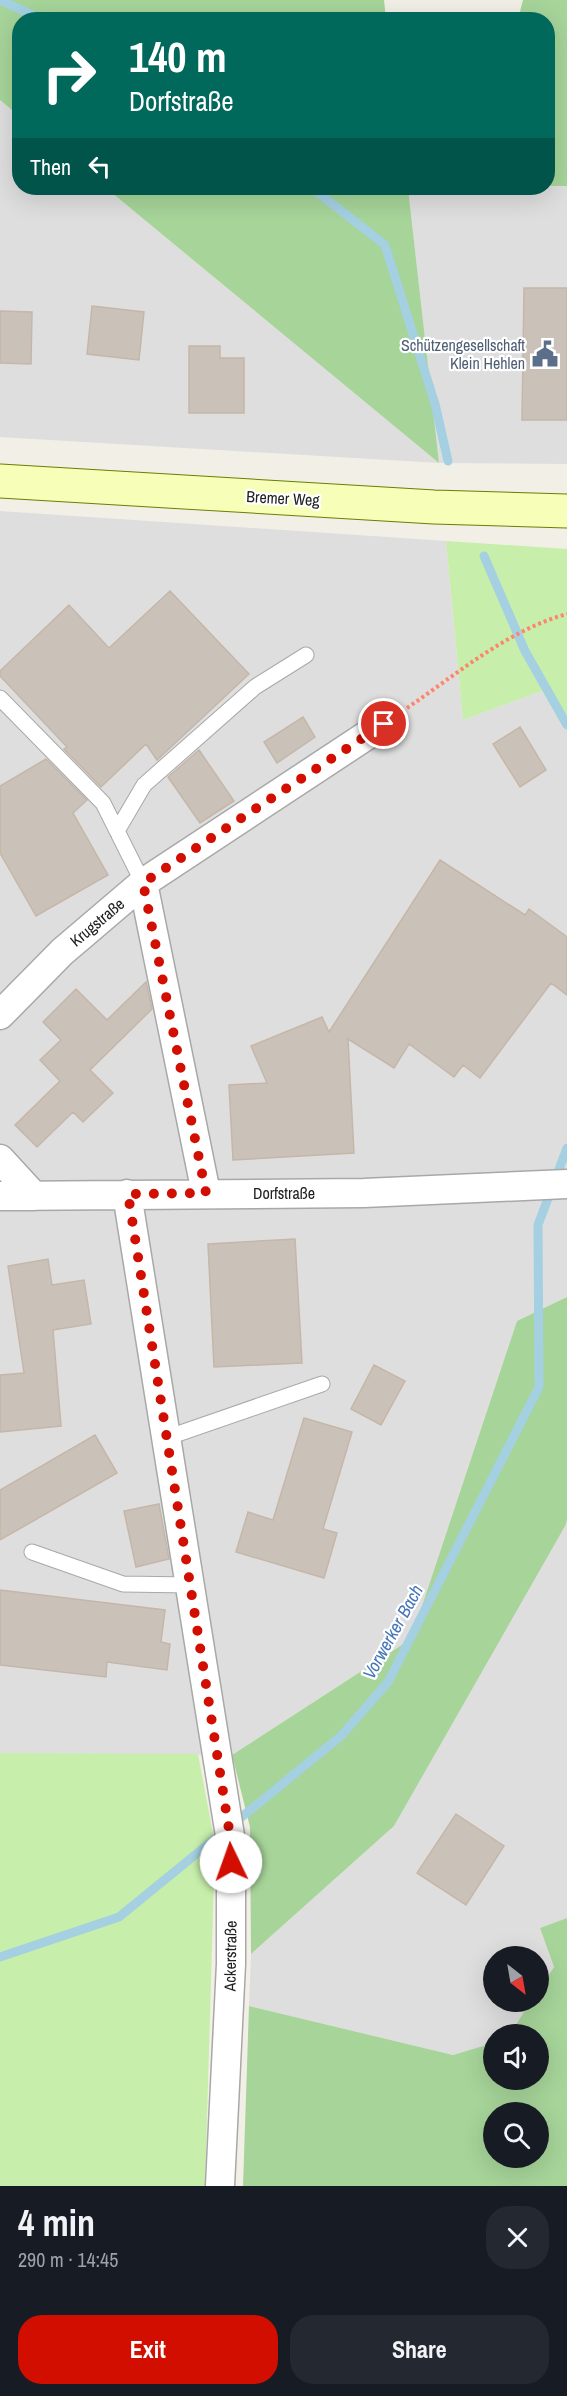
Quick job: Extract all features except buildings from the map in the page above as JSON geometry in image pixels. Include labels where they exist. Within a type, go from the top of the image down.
[{"type":"main road","name":"Bremer Weg","points":[[0,481],[422,506],[567,511]]},
{"type":"street","name":"Krugstraße","points":[[0,1015],[62,952],[143,883],[384,724]]},
{"type":"street","points":[[143,883],[206,1193]]},
{"type":"street","points":[[0,1159],[34,1196]]},
{"type":"street","name":"Dorfstraße","points":[[0,1196],[364,1193],[567,1184]]},
{"type":"street","name":"Ackerstraße","points":[[128,1194],[231,1842],[231,1964],[220,2186]]},
{"type":"lane","points":[[117,831],[144,785],[255,687],[306,655]]},
{"type":"lane","points":[[0,698],[104,803],[143,883]]},
{"type":"lane","points":[[166,1438],[322,1384]]},
{"type":"lane","points":[[32,1552],[123,1584],[190,1585]]},
{"type":"path","points":[[384,724],[499,646],[534,626],[567,614]]},
{"type":"shaded area","points":[[0,100],[12,110],[12,195],[114,195],[439,463],[0,437]]},
{"type":"shaded area","points":[[555,186],[567,186],[567,464],[439,463],[409,195],[555,195]]},
{"type":"shaded area","points":[[0,511],[446,541],[463,720],[542,691],[567,732],[567,1297],[517,1321],[411,1639],[232,1755],[0,1753]]},
{"type":"shaded area","points":[[567,1520],[567,1918],[540,1928],[546,1946],[483,1946],[483,2012],[524,2012],[516,2024],[483,2024],[483,2046],[453,2055],[249,2006],[251,1954],[394,1826]]},
{"type":"shaded area","points":[[549,1953],[554,1967],[549,1975]]},
{"type":"green space","points":[[0,0],[384,0],[385,12],[12,12],[12,110],[0,100]]},
{"type":"green space","points":[[523,0],[567,0],[567,186],[555,186],[555,12],[520,12]]},
{"type":"green space","points":[[114,195],[409,195],[439,463]]},
{"type":"green space","points":[[446,541],[567,549],[567,732],[542,691],[463,720]]},
{"type":"green space","points":[[567,1297],[567,1520],[565,1526],[394,1826],[251,1954],[250,1827],[232,1755],[411,1639],[517,1321]]},
{"type":"green space","points":[[0,1753],[198,1754],[215,1844],[205,2186],[0,2186]]},
{"type":"green space","points":[[567,1918],[567,2186],[243,2186],[249,2006],[453,2055],[483,2046],[483,2090],[549,2090],[549,2024],[516,2024],[524,2012],[549,2012],[549,1975],[554,1967],[549,1946],[546,1946],[540,1928]]},
{"type":"waterway","name":"Vorwerker Bach","points":[[0,0],[26,12]]},
{"type":"waterway","name":"Vorwerker Bach","points":[[321,195],[385,245],[435,404],[448,461]]},
{"type":"waterway","name":"Vorwerker Bach","points":[[484,556],[525,651],[567,725]]},
{"type":"waterway","name":"Vorwerker Bach","points":[[0,1957],[119,1917],[341,1736],[388,1682],[539,1387],[538,1225],[567,1148]]},
{"type":"place","name":"Schützengesellschaft Klein Hehlen","points":[[545,354]]},
{"type":"route","points":[[231,1862],[231,1842],[128,1194],[206,1193],[143,883],[384,724]]}]
